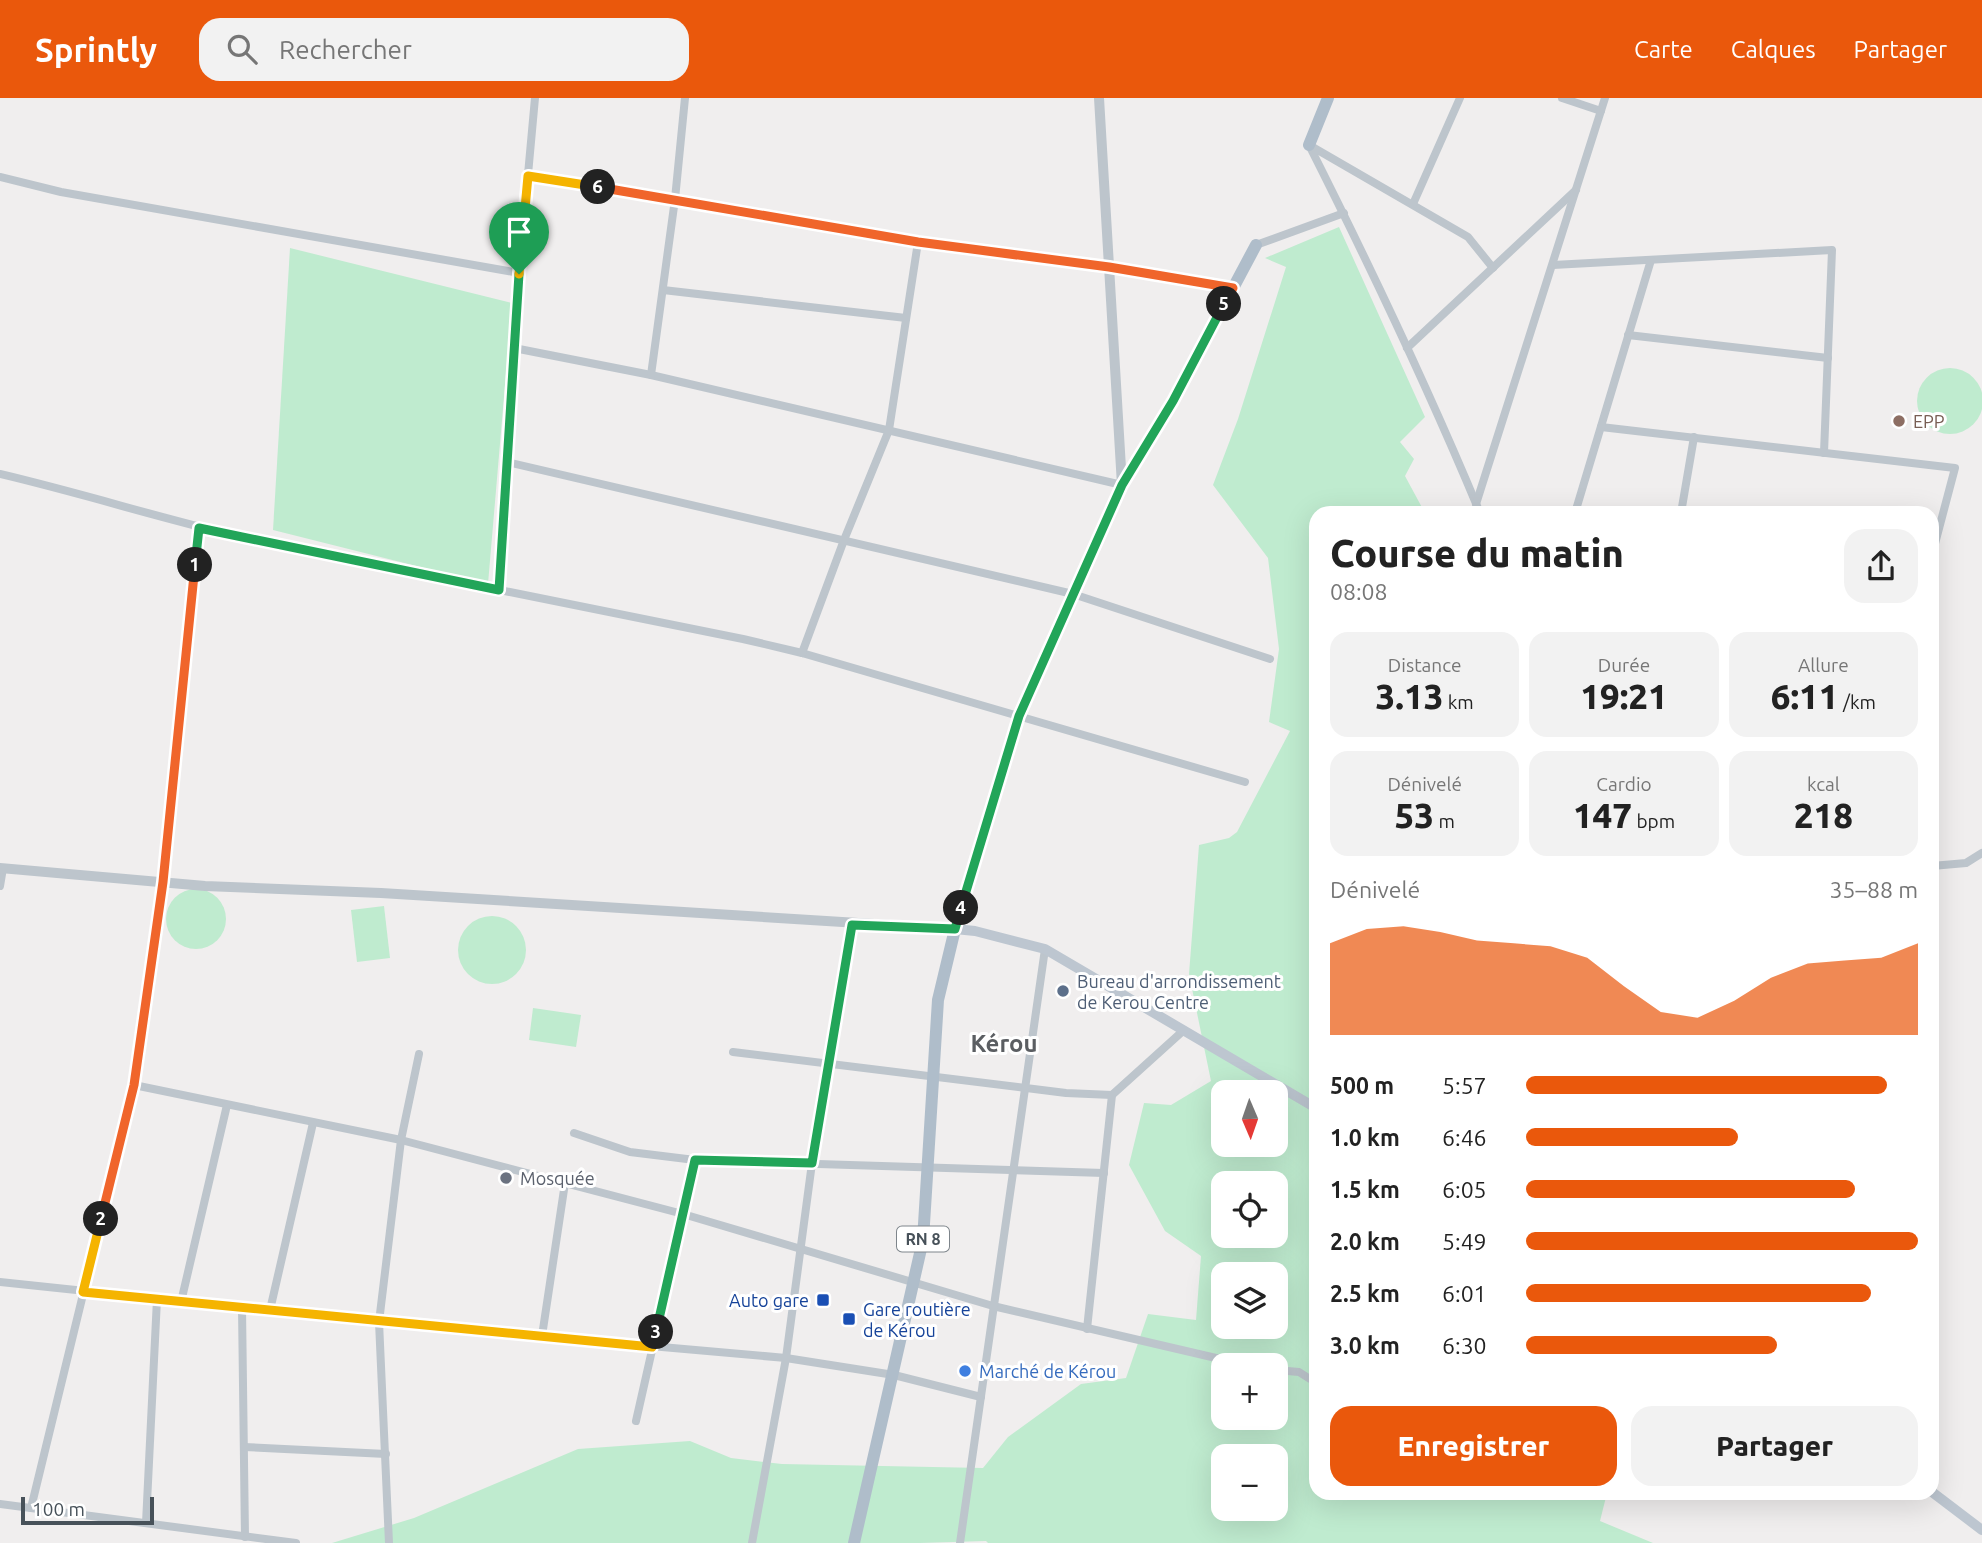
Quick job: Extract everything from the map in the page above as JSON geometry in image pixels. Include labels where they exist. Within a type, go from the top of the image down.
[{"type":"main road","points":[[1309,145],[1328,98]]},
{"type":"main road","name":"RN 8","points":[[854,1543],[923,1240],[938,1000],[955,929],[1019,716],[1122,485],[1173,401],[1256,245]]},
{"type":"main road","points":[[955,929],[975,931],[1045,949],[1309,1104]]},
{"type":"main road","points":[[1939,1497],[1982,1530]]},
{"type":"street","points":[[499,590],[519,274],[535,98]]},
{"type":"street","points":[[651,375],[675,199],[685,98]]},
{"type":"street","points":[[514,348],[651,375],[1122,485],[1099,98]]},
{"type":"street","points":[[1413,204],[1460,98]]},
{"type":"street","points":[[1562,98],[1601,111]]},
{"type":"street","points":[[1479,506],[1605,98]]},
{"type":"street","points":[[1309,145],[1468,237],[1493,268]]},
{"type":"street","points":[[1309,145],[1407,348],[1477,506]]},
{"type":"street","points":[[528,176],[918,242],[1109,267],[1233,288]]},
{"type":"street","points":[[0,177],[88,197],[519,274]]},
{"type":"street","points":[[1407,348],[1577,189]]},
{"type":"street","points":[[1256,245],[1344,214]]},
{"type":"street","points":[[802,653],[889,430],[918,242]]},
{"type":"street","points":[[1553,265],[1832,250],[1824,453]]},
{"type":"street","points":[[1577,506],[1651,260]]},
{"type":"street","points":[[663,290],[906,318]]},
{"type":"street","points":[[1628,335],[1828,358]]},
{"type":"street","points":[[1601,427],[1955,468],[1939,527]]},
{"type":"street","points":[[1682,506],[1694,438]]},
{"type":"street","points":[[507,462],[1073,594],[1270,659]]},
{"type":"street","points":[[0,474],[84,494],[199,528],[802,653],[1245,782]]},
{"type":"street","points":[[31,1508],[134,1085],[163,882],[199,528]]},
{"type":"street","points":[[1939,865],[1966,863],[1982,853]]},
{"type":"street","points":[[0,886],[2,868],[205,886],[431,896],[852,925],[955,929]]},
{"type":"street","points":[[752,1543],[786,1358],[812,1163],[852,925]]},
{"type":"street","points":[[960,1543],[1045,949]]},
{"type":"street","points":[[1087,1329],[1112,1095],[1184,1030]]},
{"type":"street","points":[[733,1052],[1025,1088],[1112,1095]]},
{"type":"street","points":[[389,1543],[379,1322],[401,1140],[419,1055]]},
{"type":"street","points":[[134,1085],[401,1140],[682,1214],[993,1306],[1211,1357]]},
{"type":"street","points":[[181,1302],[227,1105]]},
{"type":"street","points":[[270,1310],[313,1123]]},
{"type":"street","points":[[574,1133],[630,1152],[695,1160],[1104,1173]]},
{"type":"street","points":[[636,1421],[695,1160]]},
{"type":"street","points":[[541,1336],[565,1183]]},
{"type":"street","points":[[0,1282],[379,1322],[786,1358],[894,1376],[981,1397]]},
{"type":"street","points":[[146,1523],[157,1299]]},
{"type":"street","points":[[242,1308],[245,1537]]},
{"type":"street","points":[[1288,1371],[1299,1372],[1309,1378]]},
{"type":"street","points":[[244,1447],[386,1454]]},
{"type":"street","points":[[0,1504],[296,1543]]},
{"type":"green space","points":[[1339,227],[1425,417],[1400,442],[1414,459],[1405,476],[1421,506],[1309,506],[1309,1500],[1605,1500],[1600,1521],[1653,1543],[332,1543],[414,1518],[578,1449],[690,1441],[731,1458],[782,1464],[983,1468],[1008,1437],[1081,1384],[1126,1378],[1148,1314],[1196,1320],[1201,1256],[1165,1231],[1129,1165],[1144,1103],[1171,1105],[1211,1081],[1189,974],[1199,845],[1229,838],[1237,832],[1290,731],[1269,722],[1279,649],[1268,558],[1213,485],[1238,419],[1286,267],[1265,258]]},
{"type":"green space","points":[[290,248],[512,303],[488,584],[273,530]]},
{"type":"green space","points":[[1950,368],[1963,370],[1978,383],[1983,401],[1981,414],[1968,429],[1950,434],[1937,432],[1922,419],[1917,401],[1919,388],[1932,373]]},
{"type":"green space","points":[[196,889],[213,894],[221,902],[226,919],[221,936],[213,944],[196,949],[179,944],[171,936],[166,919],[171,902],[179,894]]},
{"type":"green space","points":[[384,906],[390,958],[357,962],[351,910]]},
{"type":"green space","points":[[485,916],[499,916],[511,921],[521,931],[526,950],[521,969],[511,979],[499,984],[485,984],[473,979],[463,969],[458,957],[458,943],[463,931],[473,921]]},
{"type":"green space","points":[[533,1008],[581,1015],[576,1047],[529,1040]]},
{"type":"place","name":"EPP","points":[[1899,421]]},
{"type":"place","name":"Bureau d'arrondissement de Kerou Centre","points":[[1063,991]]},
{"type":"place","name":"Mosquée","points":[[506,1178]]},
{"type":"place","name":"Auto gare","points":[[823,1300]]},
{"type":"place","name":"Gare routière de Kérou","points":[[849,1319]]},
{"type":"place","name":"Marché de Kérou","points":[[965,1371]]},
{"type":"district","name":"Kérou","points":[[1004,1043]]},
{"type":"route","points":[[528,176],[918,242],[1109,267],[1233,288],[1173,401],[1122,485],[1019,716],[955,929],[852,925],[812,1163],[695,1160],[652,1347],[83,1292],[134,1085],[163,882],[199,528],[499,590],[519,274],[528,176]]}]
